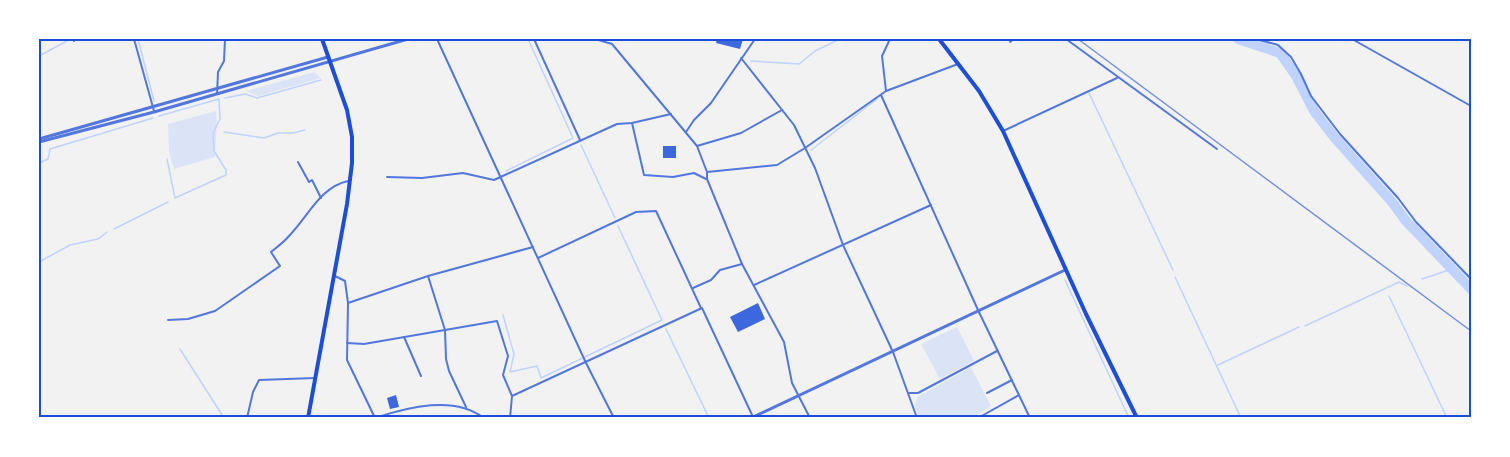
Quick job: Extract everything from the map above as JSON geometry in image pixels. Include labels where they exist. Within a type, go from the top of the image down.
[{"type":"main road","points":[[308,418],[351,180],[352,137],[346,110],[322,39]]},
{"type":"main road","points":[[939,39],[959,63],[1003,131],[1065,270],[1137,418]]},
{"type":"street","points":[[134,39],[154,110]]},
{"type":"street","points":[[217,92],[218,72],[224,61],[225,39]]},
{"type":"street","points":[[39,141],[408,39]]},
{"type":"street","points":[[437,39],[586,363],[614,418]]},
{"type":"street","points":[[534,39],[580,140]]},
{"type":"street","points":[[595,39],[612,44],[697,146],[707,172],[707,179],[742,264],[784,342],[792,383],[810,418]]},
{"type":"street","points":[[686,132],[711,103],[755,39]]},
{"type":"street","points":[[886,91],[882,56],[890,39]]},
{"type":"street","points":[[1010,42],[1014,39]]},
{"type":"street","points":[[1066,39],[1217,148]]},
{"type":"street","points":[[1256,39],[1278,45],[1291,57],[1311,96],[1340,134],[1398,198],[1416,222],[1471,279]]},
{"type":"street","points":[[1352,39],[1471,106]]},
{"type":"street","points":[[741,58],[794,125],[815,168],[843,245],[893,352],[917,418]]},
{"type":"street","points":[[707,172],[777,165],[805,148],[880,94],[959,63]]},
{"type":"street","points":[[1003,131],[1117,78]]},
{"type":"street","points":[[880,94],[978,310],[1030,418]]},
{"type":"street","points":[[697,146],[741,133],[782,110]]},
{"type":"street","points":[[387,177],[422,178],[463,173],[494,180],[617,124],[671,114]]},
{"type":"street","points":[[632,123],[644,175],[673,177],[694,173],[707,179]]},
{"type":"street","points":[[298,162],[309,182],[312,180],[321,198]]},
{"type":"street","points":[[168,320],[188,319],[215,311],[280,266],[271,252],[290,236],[321,198],[335,186],[351,180]]},
{"type":"street","points":[[754,285],[931,205]]},
{"type":"street","points":[[538,258],[636,212],[656,211],[752,418],[1065,270]]},
{"type":"street","points":[[348,303],[428,276],[533,247]]},
{"type":"street","points":[[693,288],[711,280],[720,270],[742,264]]},
{"type":"street","points":[[335,276],[345,281],[348,303],[347,360],[375,418],[418,407],[440,405],[466,407],[484,418]]},
{"type":"street","points":[[428,276],[445,330],[446,359],[449,371],[466,407]]},
{"type":"street","points":[[512,396],[702,308]]},
{"type":"street","points":[[347,343],[364,344],[497,321],[508,356],[503,375],[512,396],[510,418]]},
{"type":"street","points":[[404,337],[422,376]]},
{"type":"street","points":[[909,393],[918,393],[998,351]]},
{"type":"street","points":[[247,418],[253,392],[259,380],[315,378]]},
{"type":"street","points":[[987,393],[1012,380]]},
{"type":"street","points":[[978,418],[1019,395]]},
{"type":"shaded area","points":[[314,72],[321,78],[258,96],[246,91]]},
{"type":"shaded area","points":[[216,111],[215,157],[174,169],[169,152],[168,124]]},
{"type":"shaded area","points":[[957,327],[974,361],[940,379],[921,344]]},
{"type":"shaded area","points":[[971,367],[991,406],[972,418],[919,418],[915,406],[917,397]]},
{"type":"building","points":[[717,39],[743,39],[740,49],[716,43]]},
{"type":"building","points":[[663,146],[676,146],[676,158],[663,158]]},
{"type":"building","points":[[758,303],[765,319],[738,332],[730,317]]},
{"type":"building","points":[[396,395],[399,407],[390,409],[387,398]]},
{"type":"waterway","points":[[138,39],[154,101]]},
{"type":"waterway","points":[[506,171],[573,138],[528,39]]},
{"type":"waterway","points":[[751,61],[799,64],[815,51],[840,39]]},
{"type":"waterway","points":[[1238,39],[1280,53],[1296,76],[1314,111],[1334,137],[1406,221],[1471,289]]},
{"type":"waterway","points":[[39,56],[67,41]]},
{"type":"waterway","points":[[225,98],[245,94],[257,98],[321,80]]},
{"type":"waterway","points":[[1089,93],[1173,270]]},
{"type":"waterway","points":[[159,116],[219,99],[220,119],[213,133],[214,151],[226,170],[226,175],[175,198],[167,159]]},
{"type":"waterway","points":[[811,150],[877,99]]},
{"type":"waterway","points":[[39,163],[48,159],[50,149],[153,118]]},
{"type":"waterway","points":[[224,132],[264,138],[278,133],[305,130]]},
{"type":"waterway","points":[[581,145],[615,218]]},
{"type":"waterway","points":[[114,229],[168,202]]},
{"type":"waterway","points":[[503,315],[514,354],[510,372],[537,366],[541,378],[662,320],[618,226]]},
{"type":"waterway","points":[[39,262],[70,245],[98,239],[107,232]]},
{"type":"waterway","points":[[1422,279],[1452,269]]},
{"type":"waterway","points":[[1175,277],[1241,418]]},
{"type":"waterway","points":[[1065,280],[1129,418]]},
{"type":"waterway","points":[[1305,326],[1399,282],[1407,286]]},
{"type":"waterway","points":[[1389,296],[1447,418]]},
{"type":"waterway","points":[[1218,365],[1299,327]]},
{"type":"waterway","points":[[666,329],[709,418]]},
{"type":"waterway","points":[[180,349],[224,418]]},
{"type":"railway","points":[[1078,39],[1471,331]]}]
